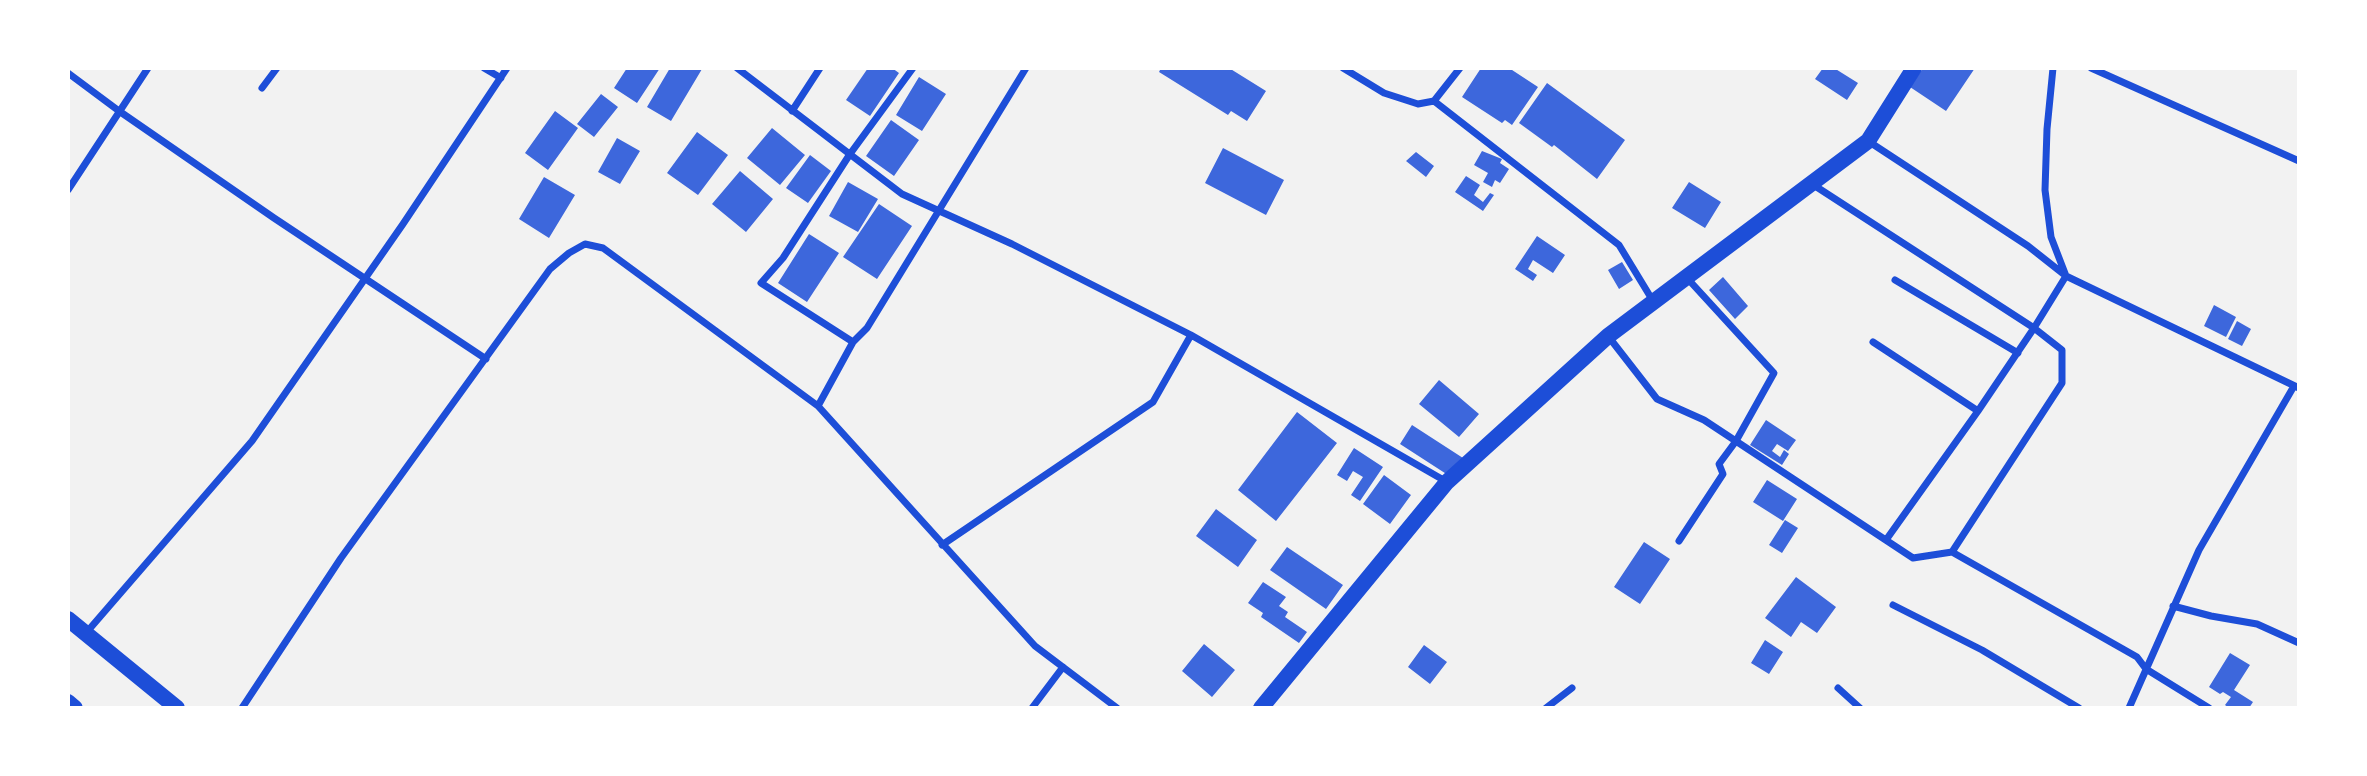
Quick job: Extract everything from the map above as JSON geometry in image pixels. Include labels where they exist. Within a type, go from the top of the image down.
[{"type":"main road","points":[[1261,708],[1447,482],[1608,337],[1868,141],[1914,68]]},
{"type":"main road","points":[[68,619],[177,708]]},
{"type":"main road","points":[[68,702],[75,708]]},
{"type":"street","points":[[68,190],[148,68]]},
{"type":"street","points":[[262,88],[277,68]]},
{"type":"street","points":[[484,68],[501,78]]},
{"type":"street","points":[[85,633],[252,441],[507,68]]},
{"type":"street","points":[[737,68],[902,194],[1012,244],[1191,335],[1447,482]]},
{"type":"street","points":[[792,110],[820,68]]},
{"type":"street","points":[[853,342],[761,283],[783,258],[850,154],[912,68]]},
{"type":"street","points":[[818,406],[853,342],[867,328],[1026,68]]},
{"type":"street","points":[[1343,68],[1384,93],[1418,104],[1434,101],[1460,68]]},
{"type":"street","points":[[2053,68],[2047,129],[2046,190],[2051,237],[2066,276]]},
{"type":"street","points":[[2091,68],[2299,161]]},
{"type":"street","points":[[68,73],[274,218],[486,359]]},
{"type":"street","points":[[1434,101],[1619,245],[1653,302]]},
{"type":"street","points":[[1868,141],[2028,246],[2066,276],[2296,387],[2199,550],[2129,708]]},
{"type":"street","points":[[1811,183],[2034,328],[2062,350],[2062,383],[1951,552]]},
{"type":"street","points":[[242,708],[341,558],[550,269],[585,244],[603,248],[818,406],[1035,646],[1117,708]]},
{"type":"street","points":[[1885,540],[2018,353],[2066,276]]},
{"type":"street","points":[[1679,541],[1723,474],[1719,464],[1736,440],[1773,373],[1687,277]]},
{"type":"street","points":[[1895,281],[2018,353]]},
{"type":"street","points":[[942,545],[1153,402],[1191,335]]},
{"type":"street","points":[[1608,337],[1657,399],[1704,420],[1913,558],[1951,552],[2137,657],[2146,669],[2209,708]]},
{"type":"street","points":[[1872,342],[1978,411]]},
{"type":"street","points":[[1893,606],[1982,650],[2079,708]]},
{"type":"street","points":[[2173,606],[2257,624],[2299,643]]},
{"type":"street","points":[[1032,708],[1063,667]]},
{"type":"street","points":[[1546,708],[1572,688]]},
{"type":"street","points":[[1838,688],[1860,708]]},
{"type":"building","points":[[627,68],[660,68],[637,103],[614,88]]},
{"type":"building","points":[[670,68],[702,69],[671,121],[647,107]]},
{"type":"building","points":[[868,68],[892,68],[899,73],[870,116],[846,100]]},
{"type":"building","points":[[1161,68],[1229,68],[1266,91],[1247,121],[1231,111],[1228,115],[1159,72]]},
{"type":"building","points":[[1481,68],[1509,68],[1538,87],[1512,125],[1505,120],[1502,123],[1462,97]]},
{"type":"building","points":[[1823,68],[1834,68],[1858,83],[1847,100],[1815,79]]},
{"type":"building","points":[[1923,68],[1975,68],[1946,111],[1910,87]]},
{"type":"building","points":[[919,77],[946,94],[922,131],[896,115]]},
{"type":"building","points":[[1547,83],[1625,140],[1597,179],[1554,145],[1552,147],[1519,123]]},
{"type":"building","points":[[601,94],[618,107],[594,137],[577,124]]},
{"type":"building","points":[[555,111],[578,128],[548,170],[525,153]]},
{"type":"building","points":[[891,120],[919,140],[894,176],[866,156]]},
{"type":"building","points":[[772,128],[805,155],[780,185],[747,158]]},
{"type":"building","points":[[697,132],[728,155],[698,195],[667,173]]},
{"type":"building","points":[[617,138],[640,151],[620,184],[598,172]]},
{"type":"building","points":[[1223,148],[1284,180],[1266,215],[1205,183]]},
{"type":"building","points":[[1482,151],[1502,159],[1500,163],[1509,169],[1500,183],[1495,180],[1492,187],[1483,182],[1488,173],[1474,165]]},
{"type":"building","points":[[1416,152],[1434,166],[1426,177],[1406,161]]},
{"type":"building","points":[[810,155],[831,171],[808,203],[786,188]]},
{"type":"building","points":[[740,171],[773,199],[746,232],[712,204]]},
{"type":"building","points":[[1466,176],[1480,185],[1474,195],[1483,202],[1490,193],[1494,195],[1483,211],[1455,192]]},
{"type":"building","points":[[544,177],[575,195],[549,238],[519,219]]},
{"type":"building","points":[[848,182],[878,199],[858,232],[829,216]]},
{"type":"building","points":[[1689,182],[1721,202],[1705,228],[1672,208]]},
{"type":"building","points":[[879,204],[912,226],[877,279],[843,257]]},
{"type":"building","points":[[809,234],[839,253],[807,302],[778,283]]},
{"type":"building","points":[[1537,236],[1565,255],[1553,273],[1533,260],[1528,269],[1537,275],[1533,281],[1515,269]]},
{"type":"building","points":[[1622,262],[1633,280],[1619,289],[1608,270]]},
{"type":"building","points":[[1723,277],[1748,306],[1735,319],[1709,290]]},
{"type":"building","points":[[2214,305],[2236,317],[2226,337],[2204,326]]},
{"type":"building","points":[[2237,321],[2251,329],[2242,346],[2228,339]]},
{"type":"building","points":[[1439,380],[1479,414],[1459,437],[1419,404]]},
{"type":"building","points":[[1297,412],[1337,443],[1276,521],[1238,490]]},
{"type":"building","points":[[1766,420],[1796,440],[1788,451],[1777,444],[1772,451],[1780,457],[1784,450],[1789,454],[1782,465],[1750,445]]},
{"type":"building","points":[[1412,425],[1463,458],[1451,477],[1400,444]]},
{"type":"building","points":[[1354,448],[1383,467],[1360,501],[1351,495],[1363,477],[1353,471],[1347,481],[1337,475]]},
{"type":"building","points":[[1384,475],[1411,495],[1390,524],[1363,504]]},
{"type":"building","points":[[1767,480],[1797,499],[1783,521],[1753,502]]},
{"type":"building","points":[[1216,509],[1257,540],[1238,567],[1196,536]]},
{"type":"building","points":[[1785,520],[1798,528],[1782,553],[1769,545]]},
{"type":"building","points":[[1644,542],[1670,559],[1640,604],[1614,587]]},
{"type":"building","points":[[1287,547],[1343,585],[1326,609],[1270,570]]},
{"type":"building","points":[[1796,577],[1836,607],[1817,633],[1801,622],[1791,637],[1765,618]]},
{"type":"building","points":[[1263,582],[1286,597],[1279,606],[1288,612],[1285,617],[1307,632],[1299,643],[1261,617],[1263,613],[1248,603]]},
{"type":"building","points":[[1765,640],[1783,652],[1769,674],[1751,663]]},
{"type":"building","points":[[1204,644],[1235,670],[1212,697],[1182,671]]},
{"type":"building","points":[[1424,645],[1447,662],[1430,684],[1408,667]]},
{"type":"building","points":[[2230,653],[2250,665],[2234,690],[2253,702],[2249,708],[2229,708],[2225,705],[2231,697],[2209,687]]}]
